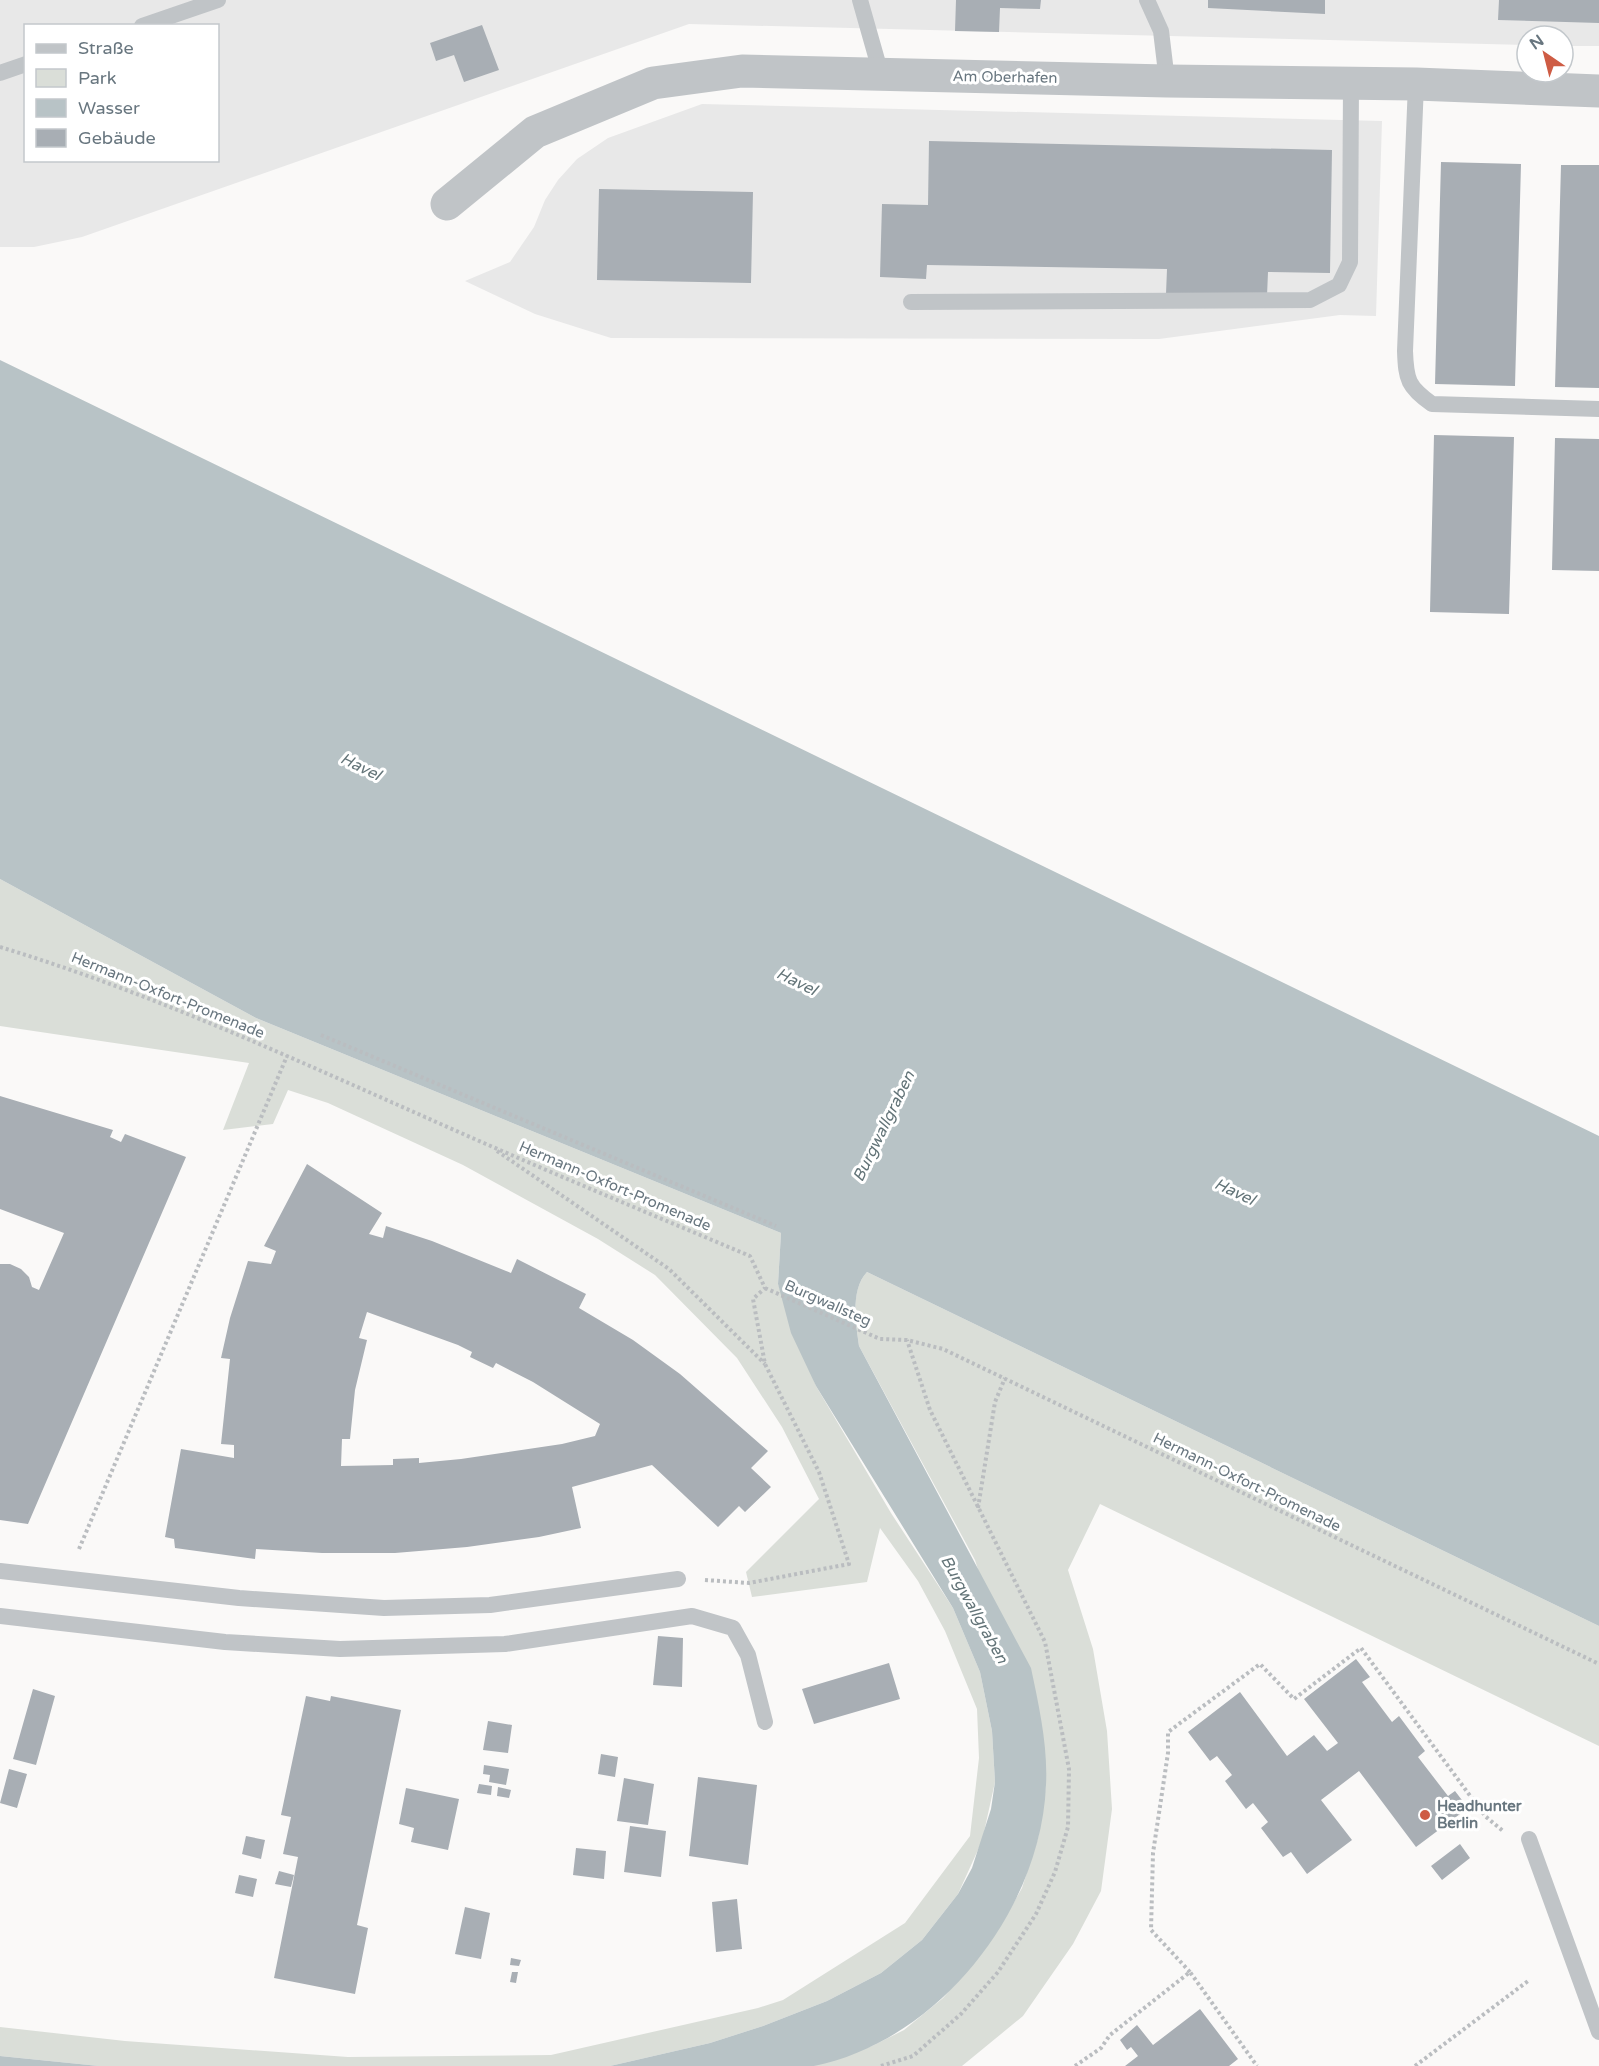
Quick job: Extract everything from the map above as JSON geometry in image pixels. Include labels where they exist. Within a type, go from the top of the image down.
[{"type":"street","name":"Am Oberhafen","points":[[447,204],[535,132],[653,83],[742,71],[1167,81],[1416,84],[1599,91]]},
{"type":"lane","points":[[148,24],[218,0]]},
{"type":"lane","points":[[860,0],[881,74]]},
{"type":"lane","points":[[1147,0],[1161,31],[1167,81]]},
{"type":"lane","points":[[0,73],[24,65]]},
{"type":"lane","points":[[911,302],[1310,300],[1340,285],[1350,262],[1351,84]]},
{"type":"lane","points":[[1416,84],[1405,351],[1406,375],[1415,392],[1432,404],[1599,409]]},
{"type":"lane","points":[[0,1571],[239,1598],[384,1608],[490,1605],[678,1579]]},
{"type":"lane","points":[[0,1616],[225,1642],[340,1649],[505,1644],[692,1616],[733,1628],[748,1655],[765,1722]]},
{"type":"lane","points":[[1529,1839],[1599,2032]]},
{"type":"path","name":"Hermann-Oxfort-Promenade","points":[[0,947],[79,971],[287,1056],[489,1146],[750,1256],[765,1288]]},
{"type":"path","points":[[321,1035],[776,1226]]},
{"type":"path","points":[[68,1578],[287,1056]]},
{"type":"path","points":[[489,1146],[669,1269],[765,1364]]},
{"type":"path","points":[[678,1579],[749,1584],[849,1564],[819,1472],[765,1364],[753,1299],[765,1288]]},
{"type":"path","name":"Burgwallsteg","points":[[765,1288],[880,1339]]},
{"type":"path","name":"Hermann-Oxfort-Promenade","points":[[880,1339],[907,1340],[943,1349],[1599,1664]]},
{"type":"path","points":[[881,2066],[913,2056],[961,2014],[998,1972],[1036,1914],[1055,1872],[1068,1827],[1069,1769],[1045,1642],[930,1410],[907,1340]]},
{"type":"path","points":[[978,1508],[995,1402],[1005,1378]]},
{"type":"path","points":[[1257,2066],[1190,1972],[1151,1930],[1153,1853],[1168,1753],[1168,1732],[1260,1664],[1294,1699],[1361,1648],[1485,1816],[1498,1829],[1529,1839]]},
{"type":"path","points":[[1075,2066],[1101,2048],[1110,2035],[1190,1972]]},
{"type":"path","points":[[1415,2066],[1528,1981]]},
{"type":"shaded area","points":[[0,0],[1599,0],[1599,46],[1575,46],[1575,24],[1515,24],[1515,45],[689,24],[82,237],[34,247],[0,247]]},
{"type":"shaded area","points":[[702,104],[1382,121],[1376,316],[1340,315],[1159,339],[611,338],[535,314],[465,281],[510,262],[534,227],[545,200],[558,180],[577,159],[608,138]]},
{"type":"green space","points":[[0,879],[256,1018],[781,1233],[778,1284],[816,1386],[891,1513],[953,1608],[980,1672],[992,1731],[995,1782],[982,1841],[958,1894],[922,1940],[881,1973],[827,2001],[763,2026],[710,2043],[610,2066],[99,2066],[0,2056],[0,2027],[125,2041],[348,2057],[551,2055],[758,2008],[783,2000],[905,1923],[970,1836],[979,1758],[977,1709],[945,1631],[918,1581],[880,1528],[867,1582],[752,1597],[746,1572],[819,1499],[782,1427],[737,1358],[655,1275],[598,1239],[463,1165],[328,1103],[288,1090],[273,1124],[223,1130],[249,1063],[0,1026]]},
{"type":"green space","points":[[867,1272],[1599,1626],[1599,1746],[1100,1504],[1068,1570],[1093,1649],[1107,1731],[1112,1809],[1101,1891],[1073,1944],[1023,2016],[962,2066],[813,2066],[872,2046],[904,2030],[943,1998],[969,1969],[996,1933],[1022,1888],[1038,1838],[1046,1785],[975,1560],[859,1346],[856,1297]]},
{"type":"water","points":[[0,360],[1599,1136],[1599,1626],[867,1272],[858,1288],[856,1298],[859,1346],[1031,1668],[1044,1741],[1046,1785],[1040,1832],[1025,1879],[1003,1923],[975,1963],[941,1999],[902,2029],[859,2052],[814,2066],[610,2066],[710,2043],[763,2026],[827,2001],[881,1973],[922,1940],[958,1894],[972,1868],[991,1809],[995,1782],[992,1731],[980,1672],[953,1608],[816,1386],[791,1333],[778,1284],[781,1233],[256,1018],[0,879]]},
{"type":"water","points":[[0,2056],[99,2066],[0,2066]]},
{"type":"building","points":[[956,0],[1041,0],[1040,9],[1000,8],[999,32],[955,31]]},
{"type":"building","points":[[1208,0],[1325,0],[1325,14],[1208,8]]},
{"type":"building","points":[[1499,0],[1599,0],[1599,23],[1498,20]]},
{"type":"building","points":[[482,25],[499,70],[464,82],[454,55],[436,61],[430,43]]},
{"type":"building","points":[[929,141],[1332,150],[1330,273],[1268,272],[1267,296],[1166,294],[1167,269],[927,265],[926,279],[880,277],[882,204],[928,205]]},
{"type":"building","points":[[1441,162],[1521,164],[1515,386],[1435,384]]},
{"type":"building","points":[[1561,165],[1599,165],[1599,388],[1555,387]]},
{"type":"building","points":[[599,189],[753,192],[751,283],[597,280]]},
{"type":"building","points":[[1434,435],[1514,437],[1509,614],[1430,612]]},
{"type":"building","points":[[1555,438],[1599,439],[1599,571],[1552,570]]},
{"type":"building","points":[[0,1096],[113,1130],[110,1137],[121,1142],[125,1134],[186,1157],[28,1524],[0,1520],[0,1264],[10,1264],[21,1269],[29,1277],[32,1287],[39,1290],[64,1233],[0,1209]]},
{"type":"building","points":[[307,1164],[382,1213],[369,1234],[383,1238],[386,1226],[432,1241],[511,1273],[517,1259],[586,1294],[579,1308],[633,1340],[680,1374],[768,1451],[751,1468],[771,1487],[745,1512],[739,1506],[718,1527],[652,1465],[572,1487],[581,1528],[539,1537],[467,1547],[395,1553],[322,1553],[256,1549],[255,1559],[175,1548],[174,1539],[165,1537],[181,1449],[234,1458],[234,1445],[221,1444],[230,1359],[221,1358],[230,1318],[248,1261],[271,1264],[276,1251],[264,1246]],"holes":[[[367,1312],[472,1352],[470,1357],[493,1368],[496,1363],[533,1382],[600,1424],[595,1436],[562,1444],[461,1459],[419,1463],[419,1458],[393,1459],[393,1465],[341,1466],[342,1439],[350,1439],[355,1390],[367,1340],[359,1338]]]},
{"type":"building","points":[[658,1636],[683,1638],[682,1687],[653,1685]]},
{"type":"building","points":[[1356,1659],[1370,1677],[1362,1682],[1392,1722],[1399,1716],[1425,1751],[1418,1757],[1448,1796],[1455,1791],[1468,1808],[1416,1847],[1359,1771],[1321,1800],[1352,1840],[1307,1874],[1291,1852],[1283,1857],[1261,1828],[1268,1822],[1253,1803],[1246,1809],[1225,1781],[1232,1775],[1217,1756],[1210,1761],[1188,1732],[1240,1692],[1287,1756],[1314,1735],[1327,1751],[1338,1743],[1304,1699]]},
{"type":"building","points":[[889,1663],[900,1699],[814,1724],[802,1689]]},
{"type":"building","points":[[33,1689],[55,1696],[36,1765],[13,1759]]},
{"type":"building","points":[[306,1696],[330,1701],[331,1696],[401,1710],[357,1925],[368,1928],[355,1994],[274,1978],[298,1857],[283,1854],[291,1817],[281,1815]]},
{"type":"building","points":[[488,1721],[512,1725],[508,1753],[483,1750]]},
{"type":"building","points":[[601,1754],[618,1757],[615,1777],[598,1774]]},
{"type":"building","points":[[484,1765],[509,1769],[506,1785],[489,1782],[490,1775],[483,1774]]},
{"type":"building","points":[[9,1769],[27,1774],[17,1808],[0,1803]]},
{"type":"building","points":[[698,1777],[757,1785],[748,1865],[689,1856]]},
{"type":"building","points":[[624,1778],[654,1784],[648,1825],[617,1821]]},
{"type":"building","points":[[479,1784],[492,1786],[491,1795],[477,1793]]},
{"type":"building","points":[[498,1787],[511,1790],[509,1798],[497,1796]]},
{"type":"building","points":[[406,1788],[459,1799],[448,1850],[411,1842],[414,1828],[399,1824]]},
{"type":"building","points":[[630,1826],[666,1831],[661,1877],[624,1872]]},
{"type":"building","points":[[246,1836],[265,1840],[261,1859],[242,1854]]},
{"type":"building","points":[[1460,1844],[1470,1858],[1442,1880],[1431,1866]]},
{"type":"building","points":[[576,1848],[606,1851],[604,1879],[573,1875]]},
{"type":"building","points":[[279,1871],[294,1875],[291,1887],[275,1884]]},
{"type":"building","points":[[239,1875],[257,1879],[253,1897],[235,1893]]},
{"type":"building","points":[[737,1899],[742,1949],[716,1952],[712,1902]]},
{"type":"building","points":[[465,1907],[490,1913],[481,1959],[455,1954]]},
{"type":"building","points":[[511,1958],[521,1960],[519,1966],[510,1965]]},
{"type":"building","points":[[512,1972],[518,1972],[516,1983],[510,1982]]},
{"type":"building","points":[[1200,2009],[1238,2059],[1229,2066],[1125,2066],[1138,2056],[1131,2047],[1127,2050],[1120,2040],[1137,2025],[1153,2045]]},
{"type":"place","name":"Headhunter Berlin","points":[[1425,1815]]},
{"type":"water label","name":"Havel","points":[[361,766]]},
{"type":"water label","name":"Havel","points":[[797,981]]},
{"type":"water label","name":"Burgwallgraben","points":[[883,1126]]},
{"type":"water label","name":"Havel","points":[[1235,1191]]},
{"type":"water label","name":"Burgwallgraben","points":[[975,1609]]}]
